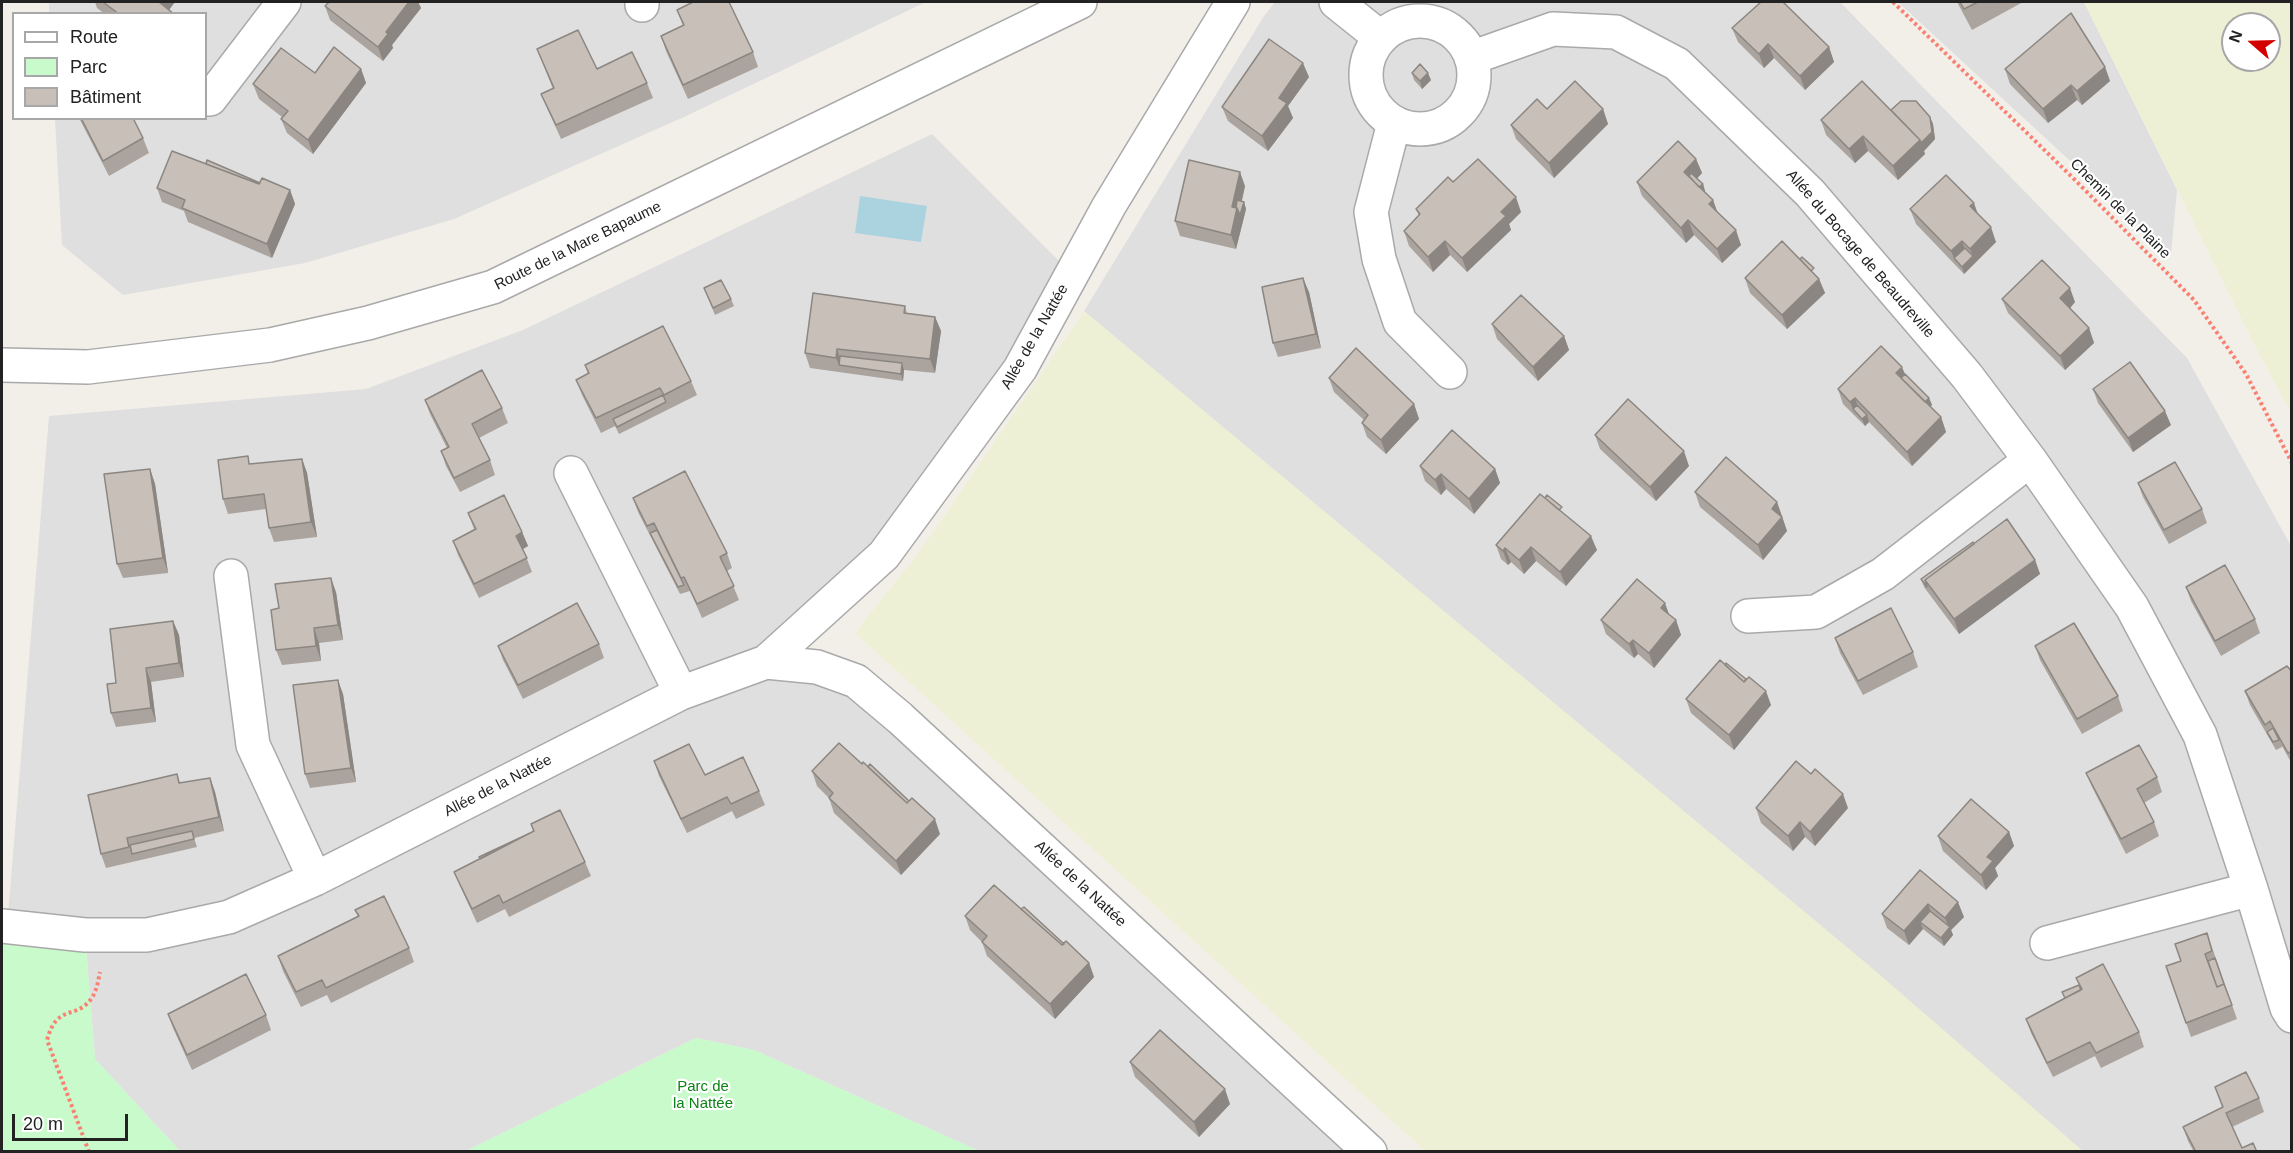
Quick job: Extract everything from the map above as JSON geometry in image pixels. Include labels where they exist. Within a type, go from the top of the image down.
[{"type":"street","points":[[210,99],[284,2]]},
{"type":"street","name":"Route de la Mare Bapaume","points":[[2,365],[88,367],[270,345],[368,323],[493,288],[1080,2]]},
{"type":"street","name":"Allée de la Nattée","points":[[2,926],[98,935],[147,935],[229,916],[315,879],[681,693],[766,662],[884,555],[1020,369],[1109,206],[1233,2]]},
{"type":"street","points":[[1336,2],[1381,38]]},
{"type":"street","points":[[1413,21],[1432,22],[1449,29],[1463,42],[1471,58],[1474,76],[1470,94],[1461,110],[1447,122],[1430,129],[1411,129],[1394,123],[1381,113],[1371,99],[1366,67],[1371,51],[1381,38],[1396,27],[1413,21]]},
{"type":"street","name":"Allée du Bocage de Beaudreville","points":[[1471,58],[1553,29],[1616,32],[1677,64],[1810,193],[1966,376],[2030,460],[2132,607],[2200,735],[2252,889],[2287,1008],[2292,1016]]},
{"type":"street","points":[[1394,123],[1371,212],[1379,259],[1400,322],[1450,372]]},
{"type":"street","points":[[1748,616],[1816,612],[1883,574],[2030,460]]},
{"type":"street","points":[[571,472],[681,693]]},
{"type":"street","points":[[231,576],[253,746],[315,879]]},
{"type":"street","name":"Allée de la Nattée","points":[[766,662],[817,667],[856,681],[926,742],[1370,1152]]},
{"type":"street","points":[[2047,943],[2252,889]]},
{"type":"path","name":"Chemin de la Plaine","points":[[1893,2],[2194,300],[2246,374],[2292,463]]},
{"type":"path","points":[[89,1152],[47,1040],[51,1026],[57,1018],[90,1002],[96,989],[100,970],[98,935]]},
{"type":"shaded area","points":[[49,2],[926,2],[684,117],[454,219],[305,263],[123,295],[62,245],[55,120],[207,120],[207,12],[49,12]]},
{"type":"shaded area","points":[[1275,2],[1840,2],[2187,358],[2291,546],[2291,1151],[2074,1151],[1084,311],[1264,16]]},
{"type":"shaded area","points":[[1898,2],[2084,2],[2177,190],[2171,254]]},
{"type":"shaded area","points":[[932,134],[1072,274],[884,555],[767,661],[817,667],[1370,1151],[979,1151],[754,1050],[696,1038],[466,1151],[180,1151],[95,1059],[85,935],[7,927],[49,416],[366,389],[523,330]]},
{"type":"green space","points":[[2084,2],[2291,2],[2291,413],[2254,344]]},
{"type":"green space","points":[[1084,311],[1872,968],[2083,1151],[1425,1151],[855,633],[918,554]]},
{"type":"green space","points":[[2,926],[85,935],[95,1059],[180,1151],[2,1151]]},
{"type":"green space","name":"Parc de la Nattée","points":[[696,1038],[754,1050],[979,1151],[466,1151]]},
{"type":"water","points":[[860,196],[927,206],[921,242],[855,233]]},
{"type":"building","points":[[103,2],[159,2],[172,12],[116,12]]},
{"type":"building","points":[[329,2],[409,2],[386,32],[388,34],[378,47],[325,6]]},
{"type":"building","points":[[693,2],[729,2],[753,52],[683,85],[661,36],[684,25],[677,10]]},
{"type":"building","points":[[1761,2],[1783,2],[1829,47],[1800,76],[1768,44],[1759,54],[1732,28]]},
{"type":"building","points":[[1960,2],[1978,2],[1964,9]]},
{"type":"building","points":[[2071,13],[2105,67],[2077,91],[2071,85],[2043,109],[2005,69]]},
{"type":"building","points":[[578,30],[597,69],[632,52],[647,83],[556,125],[541,94],[554,88],[537,49]]},
{"type":"building","points":[[1269,39],[1303,63],[1279,98],[1287,103],[1262,136],[1222,107]]},
{"type":"building","points":[[334,47],[361,69],[308,140],[281,119],[288,111],[253,84],[281,48],[315,73]]},
{"type":"building","points":[[1420,64],[1428,73],[1420,81],[1412,73]]},
{"type":"building","points":[[1575,81],[1603,109],[1549,163],[1511,125],[1537,99],[1547,109]]},
{"type":"building","points":[[1862,81],[1920,140],[1893,166],[1863,136],[1849,149],[1821,120]]},
{"type":"building","points":[[1901,101],[1916,101],[1930,117],[1932,132],[1921,143],[1891,110]]},
{"type":"building","points":[[82,120],[134,120],[143,138],[103,161]]},
{"type":"building","points":[[1678,141],[1696,159],[1684,172],[1713,200],[1709,204],[1736,230],[1717,249],[1688,220],[1681,228],[1637,182]]},
{"type":"building","points":[[172,151],[259,184],[262,178],[290,190],[267,244],[182,208],[185,200],[157,188]]},
{"type":"building","points":[[1478,159],[1516,197],[1501,212],[1506,216],[1462,258],[1445,241],[1428,257],[1404,231],[1420,214],[1416,209],[1448,177],[1453,182]]},
{"type":"building","points":[[207,160],[260,183],[206,164]]},
{"type":"building","points":[[1189,160],[1240,172],[1232,207],[1237,208],[1231,235],[1175,221]]},
{"type":"building","points":[[1691,173],[1703,184],[1699,187],[1689,176]]},
{"type":"building","points":[[1946,175],[1974,203],[1970,206],[1991,227],[1970,249],[1962,241],[1951,251],[1910,209]]},
{"type":"building","points":[[1237,200],[1244,202],[1240,215],[1236,208]]},
{"type":"building","points":[[1782,241],[1819,279],[1782,315],[1745,278]]},
{"type":"building","points":[[1965,248],[1973,256],[1962,267],[1954,258]]},
{"type":"building","points":[[1802,257],[1814,268],[1811,271],[1800,259]]},
{"type":"building","points":[[2042,260],[2070,288],[2060,298],[2089,328],[2060,356],[2002,299]]},
{"type":"building","points":[[1303,278],[1316,334],[1273,343],[1262,287]]},
{"type":"building","points":[[721,280],[731,299],[713,308],[704,288]]},
{"type":"building","points":[[813,293],[905,306],[904,313],[935,317],[930,359],[837,349],[836,358],[805,353]]},
{"type":"building","points":[[1521,295],[1564,336],[1533,367],[1492,324]]},
{"type":"building","points":[[663,326],[691,381],[664,395],[660,388],[596,418],[576,380],[589,373],[585,365]]},
{"type":"building","points":[[1881,346],[1902,367],[1896,373],[1941,417],[1907,452],[1855,398],[1850,402],[1838,389]]},
{"type":"building","points":[[1356,348],[1414,404],[1381,440],[1362,423],[1368,415],[1329,378]]},
{"type":"building","points":[[840,356],[902,363],[901,374],[839,365]]},
{"type":"building","points":[[2130,362],[2165,411],[2128,438],[2093,389]]},
{"type":"building","points":[[482,370],[502,408],[472,424],[490,460],[454,478],[441,451],[449,447],[425,400]]},
{"type":"building","points":[[1905,374],[1929,398],[1925,402],[1901,378]]},
{"type":"building","points":[[663,395],[666,402],[617,427],[613,419]]},
{"type":"building","points":[[1628,399],[1684,451],[1650,487],[1595,435]]},
{"type":"building","points":[[1857,405],[1867,415],[1862,419],[1853,409]]},
{"type":"building","points":[[1452,430],[1495,469],[1469,499],[1441,474],[1435,480],[1420,466]]},
{"type":"building","points":[[248,456],[249,464],[302,459],[311,522],[269,528],[264,494],[223,499],[218,460]]},
{"type":"building","points":[[1726,457],[1777,502],[1772,509],[1782,517],[1758,545],[1695,492]]},
{"type":"building","points":[[2175,462],[2202,509],[2164,530],[2138,483]]},
{"type":"building","points":[[150,469],[163,558],[117,564],[104,474]]},
{"type":"building","points":[[685,471],[727,553],[720,557],[734,586],[697,604],[684,577],[681,578],[654,523],[647,526],[633,498]]},
{"type":"building","points":[[1540,494],[1591,536],[1560,572],[1531,547],[1519,560],[1505,548],[1503,551],[1496,545]]},
{"type":"building","points":[[504,495],[522,532],[516,536],[527,558],[474,584],[453,541],[476,529],[468,513]]},
{"type":"building","points":[[1547,495],[1562,507],[1559,510],[1545,498]]},
{"type":"building","points":[[2007,519],[2035,560],[1954,619],[1925,580]]},
{"type":"building","points":[[657,530],[684,585],[678,587],[650,533]]},
{"type":"building","points":[[1973,542],[1974,544],[1925,580],[1927,587],[1921,579]]},
{"type":"building","points":[[2225,565],[2255,619],[2215,641],[2186,587]]},
{"type":"building","points":[[331,578],[338,625],[314,628],[316,646],[276,650],[271,610],[279,608],[275,584]]},
{"type":"building","points":[[1637,579],[1665,603],[1661,608],[1676,620],[1649,653],[1633,640],[1629,644],[1601,620]]},
{"type":"building","points":[[577,603],[599,644],[518,685],[498,646]]},
{"type":"building","points":[[1891,608],[1913,652],[1858,681],[1835,638]]},
{"type":"building","points":[[173,621],[179,663],[146,668],[151,708],[111,713],[107,684],[116,683],[110,629]]},
{"type":"building","points":[[2074,623],[2118,696],[2077,719],[2035,646]]},
{"type":"building","points":[[1720,660],[1744,682],[1749,677],[1766,691],[1729,735],[1686,699]]},
{"type":"building","points":[[1726,663],[1746,679],[1744,682],[1725,665]]},
{"type":"building","points":[[2287,666],[2292,672],[2292,751],[2288,753],[2270,721],[2265,725],[2245,691]]},
{"type":"building","points":[[338,680],[351,768],[305,774],[293,685]]},
{"type":"building","points":[[2273,728],[2279,740],[2273,742],[2267,732]]},
{"type":"building","points":[[839,743],[907,803],[912,798],[935,819],[896,861],[829,798],[833,793],[812,771]]},
{"type":"building","points":[[689,744],[705,775],[743,757],[759,791],[731,804],[727,797],[681,819],[654,761]]},
{"type":"building","points":[[2139,745],[2157,777],[2137,789],[2154,822],[2121,839],[2086,773]]},
{"type":"building","points":[[1796,761],[1811,774],[1815,769],[1843,794],[1810,832],[1800,822],[1788,836],[1756,808]]},
{"type":"building","points":[[870,764],[909,801],[907,803],[868,767]]},
{"type":"building","points":[[177,774],[179,783],[210,778],[219,817],[127,838],[129,847],[101,854],[88,795]]},
{"type":"building","points":[[1971,799],[2009,832],[1987,857],[1993,861],[1981,875],[1938,836]]},
{"type":"building","points":[[560,810],[585,862],[503,903],[499,895],[472,909],[454,872],[534,831],[531,824]]},
{"type":"building","points":[[192,831],[194,839],[132,854],[130,845]]},
{"type":"building","points":[[528,834],[480,859],[479,857]]},
{"type":"building","points":[[1920,870],[1958,902],[1945,918],[1928,904],[1904,931],[1882,914]]},
{"type":"building","points":[[994,885],[1062,945],[1066,941],[1089,963],[1050,1004],[982,942],[987,936],[965,916]]},
{"type":"building","points":[[384,896],[409,948],[326,988],[322,980],[296,992],[278,956],[359,916],[355,910]]},
{"type":"building","points":[[1024,907],[1064,944],[1062,945],[1021,909]]},
{"type":"building","points":[[1930,911],[1950,927],[1941,938],[1920,922]]},
{"type":"building","points":[[2207,933],[2212,951],[2205,954],[2217,987],[2224,984],[2232,1005],[2186,1023],[2166,966],[2181,961],[2175,944]]},
{"type":"building","points":[[2215,958],[2224,984],[2217,987],[2208,961]]},
{"type":"building","points":[[2103,964],[2139,1032],[2096,1053],[2090,1042],[2047,1063],[2026,1019],[2082,989],[2076,978]]},
{"type":"building","points":[[246,974],[266,1015],[187,1055],[168,1014]]},
{"type":"building","points":[[2079,985],[2081,990],[2065,998],[2062,992]]},
{"type":"building","points":[[1160,1030],[1225,1089],[1194,1122],[1130,1062]]},
{"type":"building","points":[[2246,1072],[2259,1098],[2226,1113],[2242,1148],[2253,1143],[2257,1152],[2196,1152],[2183,1127],[2223,1107],[2215,1087]]}]
